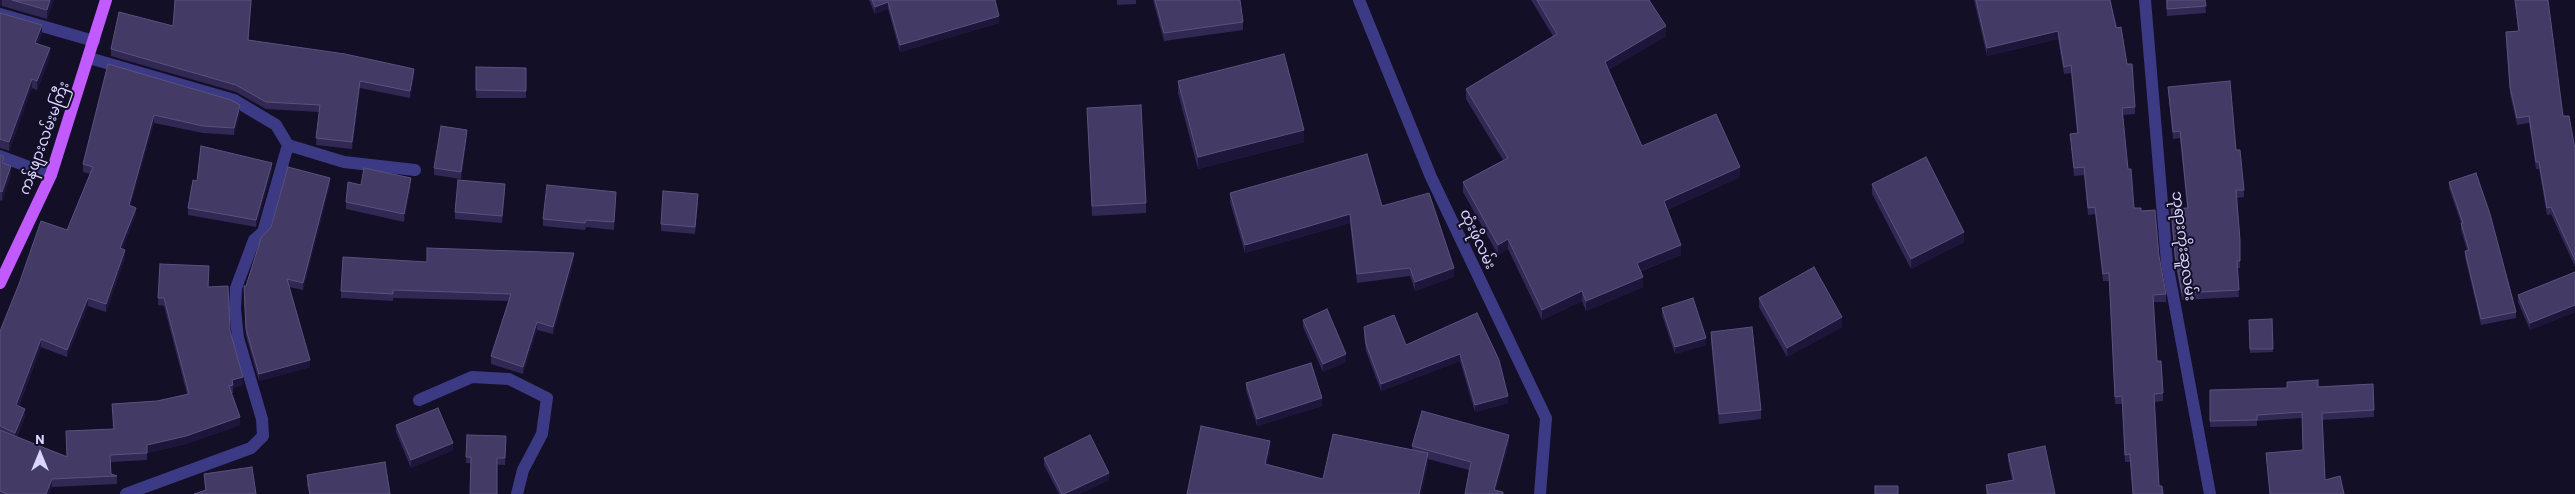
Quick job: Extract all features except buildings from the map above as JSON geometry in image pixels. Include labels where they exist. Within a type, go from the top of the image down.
[{"type":"main road","name":"ကန်ဖျားလမ်းမကြီး","points":[[0,283],[51,176],[106,0]]},
{"type":"street","name":"ထုံးဖိုလမ်း","points":[[1359,0],[1431,177],[1546,418],[1540,494]]},
{"type":"street","name":"ဘုရားကိုးဆူလမ်း","points":[[2144,0],[2167,263],[2210,494]]},
{"type":"street","points":[[0,14],[94,41]]},
{"type":"street","points":[[89,58],[234,100],[276,125],[288,145],[344,162],[416,170]]},
{"type":"street","points":[[126,494],[251,448],[263,436],[262,419],[238,338],[235,309],[236,295],[254,240],[263,232],[288,145]]},
{"type":"street","points":[[0,156],[51,176]]},
{"type":"street","points":[[419,400],[472,378],[509,379],[547,398],[542,434],[523,470],[516,494]]}]
